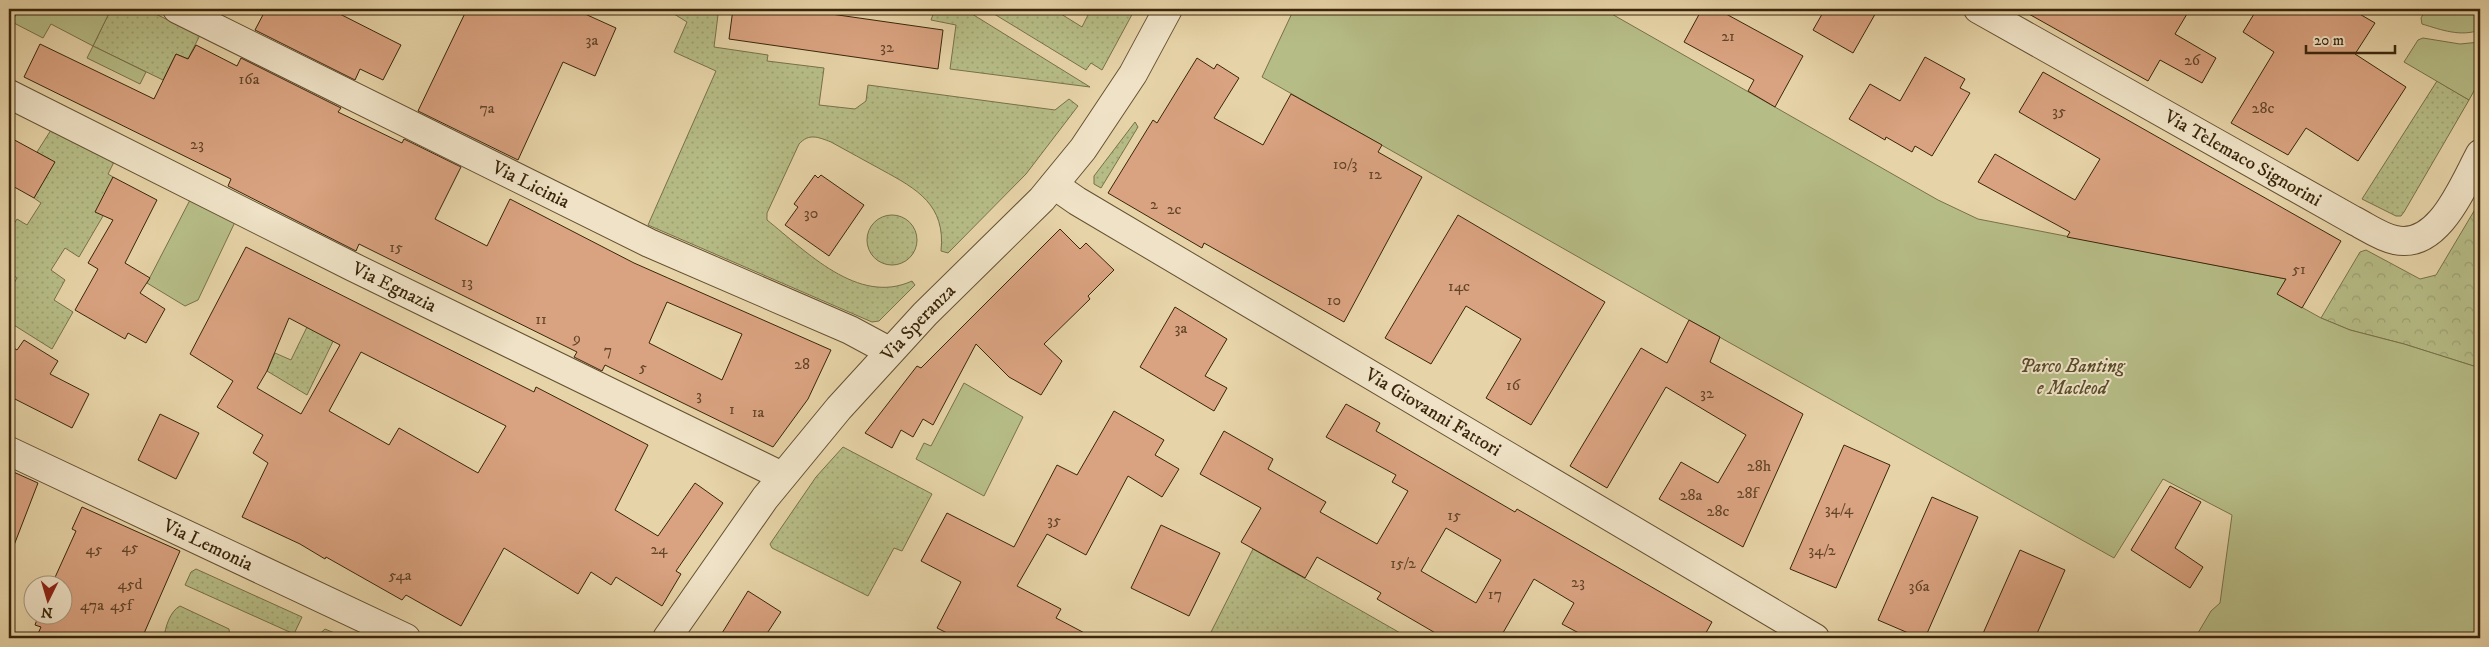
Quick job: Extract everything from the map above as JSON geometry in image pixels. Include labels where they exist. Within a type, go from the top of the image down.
[{"type":"street","name":"Via Licinia","points":[[177,9],[649,243],[850,330],[890,351]]},
{"type":"street","name":"Via Speranza","points":[[666,638],[731,544],[782,476],[890,351],[1029,212],[1083,149],[1144,56],[1168,9]]},
{"type":"street","name":"Via Telemaco Signorini","points":[[1978,9],[2354,220],[2394,240],[2406,242],[2417,240],[2437,226],[2480,154]]},
{"type":"street","name":"Via Egnazia","points":[[9,94],[353,267],[782,476]]},
{"type":"street","name":"Via Giovanni Fattori","points":[[1054,185],[1086,206],[1815,638]]},
{"type":"street","name":"Via Lemonia","points":[[9,451],[406,638]]},
{"type":"green space","points":[[19,9],[111,9],[93,46],[51,24],[43,38],[12,22]]},
{"type":"green space","points":[[111,9],[145,9],[200,35],[188,59],[176,54],[163,80],[93,46]]},
{"type":"green space","points":[[666,9],[708,9],[718,15],[714,47],[768,55],[767,61],[824,68],[819,105],[855,109],[866,101],[868,85],[1055,110],[1069,99],[1078,106],[1026,174],[948,253],[941,251],[939,222],[934,210],[926,200],[907,184],[831,142],[810,137],[799,144],[767,213],[767,220],[816,260],[834,272],[853,281],[872,286],[892,287],[912,281],[915,285],[879,321],[872,322],[648,225],[716,71],[674,52],[687,22]]},
{"type":"green space","points":[[935,9],[964,9],[1090,87],[950,69],[956,25],[931,20]]},
{"type":"green space","points":[[986,9],[1053,9],[1082,27],[1091,9],[1135,9],[1102,70],[1091,63],[1086,70]]},
{"type":"green space","name":"Parco Banting e Macleod","points":[[1294,9],[1603,9],[1938,200],[1978,219],[2286,279],[2278,294],[2321,318],[2350,330],[2404,344],[2480,368],[2480,638],[2195,638],[2211,611],[2220,603],[2232,515],[2163,479],[2114,558],[1689,320],[1262,77]]},
{"type":"green space","points":[[2426,9],[2454,9],[2460,12],[2463,9],[2480,9],[2480,30],[2458,33],[2422,24],[2421,18]]},
{"type":"green space","points":[[2423,38],[2460,44],[2480,42],[2480,80],[2469,100],[2404,62],[2418,40]]},
{"type":"green space","points":[[93,46],[146,72],[140,84],[87,58]]},
{"type":"green space","points":[[2437,81],[2469,100],[2404,212],[2401,216],[2396,216],[2362,199]]},
{"type":"green space","points":[[1135,122],[1138,127],[1101,188],[1094,184],[1094,176]]},
{"type":"green space","points":[[51,130],[114,162],[108,174],[113,177],[103,216],[79,257],[65,248],[51,270],[65,280],[54,300],[73,312],[52,349],[9,322],[9,291],[17,278],[9,272],[9,232],[17,219],[27,225],[41,203],[34,198],[54,162],[37,152]]},
{"type":"green space","points":[[190,200],[235,222],[198,300],[185,306],[147,283]]},
{"type":"green space","points":[[2480,201],[2480,368],[2404,344],[2350,330],[2321,318],[2360,252],[2366,250],[2420,279],[2436,275]]},
{"type":"green space","points":[[892,215],[910,222],[917,240],[910,258],[892,265],[874,258],[867,240],[874,222]]},
{"type":"green space","points":[[307,327],[339,329],[307,395],[267,371],[275,353],[291,360]]},
{"type":"green space","points":[[964,383],[1023,417],[984,496],[916,459],[924,443],[931,446]]},
{"type":"green space","points":[[843,447],[932,494],[902,551],[894,548],[868,596],[772,548],[770,544],[816,477]]},
{"type":"green space","points":[[1253,549],[1409,638],[1208,638]]},
{"type":"green space","points":[[196,569],[302,617],[294,634],[185,585],[191,572]]},
{"type":"green space","points":[[180,606],[229,629],[230,638],[164,638],[173,612]]},
{"type":"green space","points":[[325,629],[346,638],[315,638]]},
{"type":"building","points":[[266,9],[330,9],[401,45],[383,80],[360,69],[355,80],[255,30]]},
{"type":"building","points":[[467,9],[574,9],[616,28],[595,76],[563,62],[518,160],[418,111]]},
{"type":"building","points":[[733,9],[796,9],[943,30],[938,69],[729,39]]},
{"type":"building","points":[[1702,9],[1717,9],[1803,56],[1775,107],[1748,91],[1754,80],[1684,42]]},
{"type":"building","points":[[1825,9],[1878,9],[1853,53],[1813,30]]},
{"type":"building","points":[[2020,9],[2190,9],[2175,34],[2216,58],[2202,83],[2160,60],[2148,81]]},
{"type":"building","points":[[2257,9],[2351,9],[2375,23],[2355,54],[2406,87],[2358,161],[2306,128],[2288,155],[2231,123],[2274,52],[2243,32]]},
{"type":"building","points":[[40,44],[154,99],[176,54],[188,59],[196,45],[237,66],[241,58],[341,108],[338,112],[402,143],[404,139],[461,167],[435,219],[487,246],[510,199],[634,263],[831,350],[808,399],[773,447],[605,365],[602,371],[574,357],[577,352],[359,244],[356,251],[228,186],[231,179],[24,77]],"holes":[[[667,302],[742,334],[722,380],[649,343]]]},
{"type":"building","points":[[1925,57],[1965,79],[1960,88],[1970,93],[1932,156],[1915,146],[1912,152],[1886,137],[1885,140],[1849,119],[1870,84],[1900,101]]},
{"type":"building","points":[[1197,58],[1214,69],[1217,64],[1239,78],[1214,118],[1263,145],[1291,94],[1382,145],[1378,152],[1422,177],[1344,322],[1204,243],[1202,248],[1108,193],[1153,120],[1157,123]]},
{"type":"building","points":[[2043,72],[2341,241],[2302,308],[2277,294],[2286,279],[2067,237],[2070,232],[1978,182],[1995,154],[2075,200],[2100,159],[2019,112]]},
{"type":"building","points":[[9,137],[55,162],[34,198],[9,184]]},
{"type":"building","points":[[815,175],[818,178],[821,175],[864,205],[829,256],[785,225],[798,207],[794,204]]},
{"type":"building","points":[[113,177],[157,200],[125,263],[150,278],[140,293],[165,309],[146,343],[128,333],[125,339],[75,310],[98,269],[88,263],[113,220],[95,212]]},
{"type":"building","points":[[1458,215],[1605,302],[1531,425],[1486,398],[1521,339],[1466,306],[1431,364],[1385,338]]},
{"type":"building","points":[[1060,229],[1080,249],[1086,243],[1114,270],[1088,296],[1090,299],[1044,344],[1062,361],[1041,395],[1009,377],[976,344],[933,425],[923,419],[913,437],[901,430],[892,448],[865,433],[917,366],[921,368]]},
{"type":"building","points":[[246,247],[534,392],[536,387],[648,445],[615,510],[658,536],[695,483],[723,503],[676,571],[681,574],[662,606],[616,577],[611,585],[591,572],[578,594],[504,548],[461,626],[406,595],[402,600],[326,557],[325,559],[300,544],[242,517],[268,463],[253,453],[263,435],[217,407],[233,381],[190,354]],"holes":[[[289,318],[340,345],[301,414],[257,388],[267,371]],[[361,352],[506,426],[478,473],[399,428],[389,445],[329,411]]]},
{"type":"building","points":[[1175,307],[1227,339],[1205,376],[1227,388],[1214,411],[1140,367]]},
{"type":"building","points":[[1689,320],[1720,337],[1710,362],[1803,414],[1743,547],[1659,499],[1681,462],[1718,483],[1746,435],[1666,387],[1607,488],[1570,466],[1641,348],[1667,363]]},
{"type":"building","points":[[24,340],[58,361],[50,374],[89,394],[72,428],[9,396],[9,345],[17,350]]},
{"type":"building","points":[[1346,404],[1380,423],[1376,431],[1515,512],[1517,509],[1712,622],[1703,638],[1588,638],[1562,624],[1574,603],[1534,579],[1500,638],[1444,638],[1377,599],[1381,593],[1317,557],[1305,578],[1241,542],[1261,508],[1200,474],[1224,431],[1273,459],[1268,469],[1326,502],[1320,512],[1377,544],[1408,491],[1392,482],[1396,475],[1326,437]],"holes":[[[1446,528],[1501,560],[1476,603],[1421,571]]]},
{"type":"building","points":[[1114,411],[1164,440],[1155,455],[1179,469],[1162,497],[1128,476],[1086,555],[1047,534],[1017,586],[1061,609],[1056,618],[1094,638],[957,638],[937,628],[961,582],[921,561],[947,513],[1014,547],[1057,465],[1077,475]]},
{"type":"building","points":[[160,414],[199,433],[176,479],[138,460]]},
{"type":"building","points":[[1844,445],[1890,465],[1836,588],[1790,569]]},
{"type":"building","points":[[9,470],[38,483],[11,553],[9,553]]},
{"type":"building","points":[[2170,486],[2201,502],[2175,548],[2203,567],[2190,588],[2131,550]]},
{"type":"building","points":[[1932,497],[1978,517],[1925,638],[1920,638],[1878,620]]},
{"type":"building","points":[[82,507],[180,551],[142,638],[36,638],[41,627],[35,624],[72,624],[72,574],[57,574],[76,531],[72,529]]},
{"type":"building","points":[[1161,525],[1220,553],[1189,616],[1131,588]]},
{"type":"building","points":[[2020,550],[2065,570],[2035,638],[1981,638]]},
{"type":"building","points":[[748,591],[781,612],[764,638],[719,638]]}]
